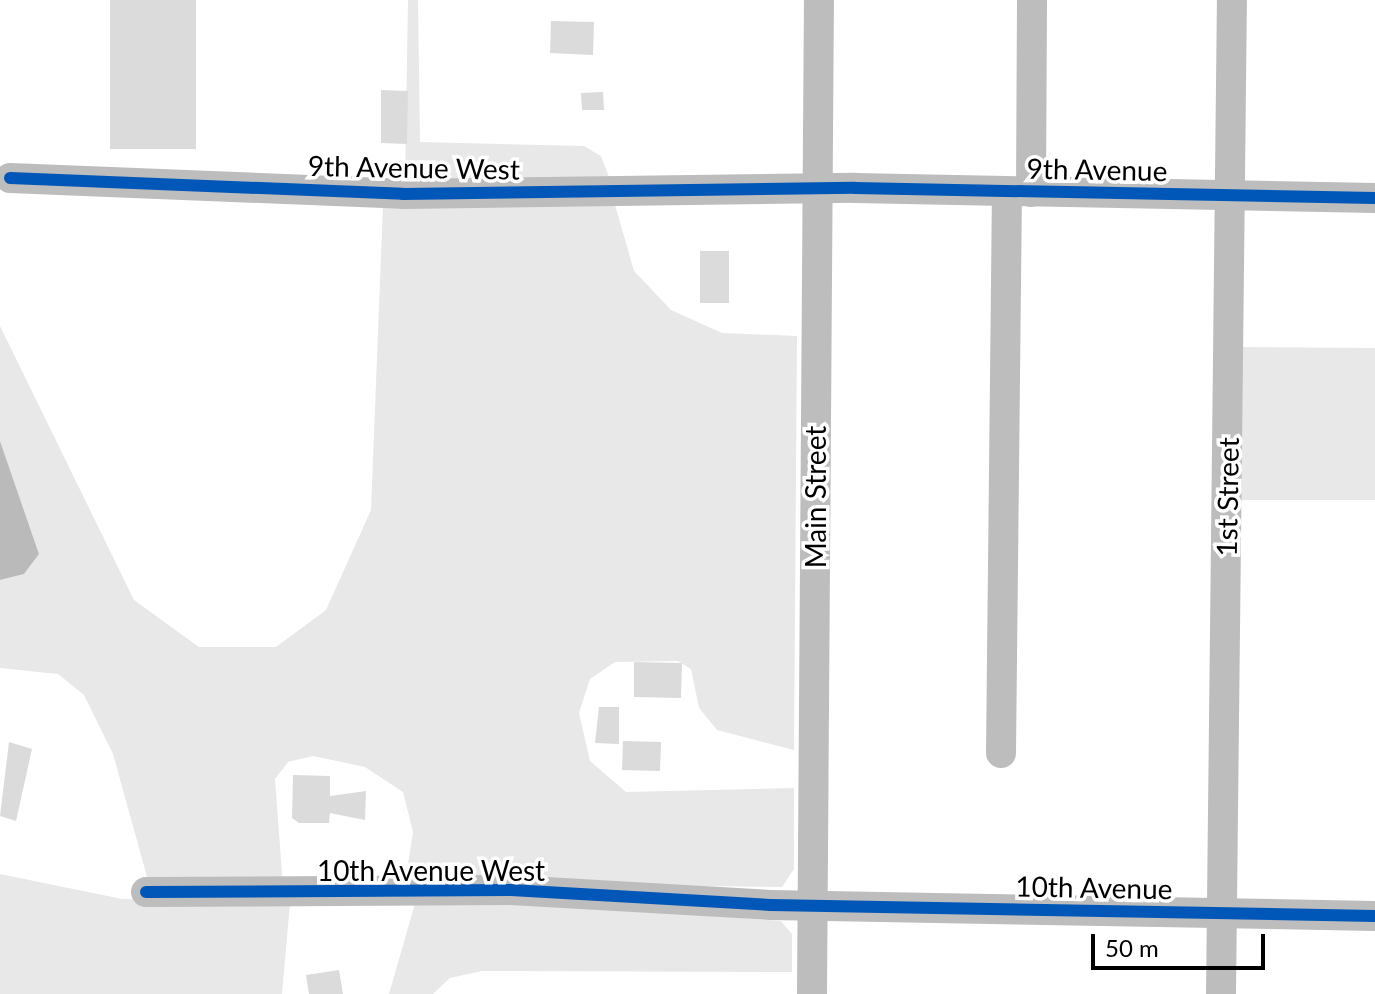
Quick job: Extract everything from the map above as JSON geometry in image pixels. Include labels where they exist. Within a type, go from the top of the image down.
[{"type":"street","name":"Main Street","points":[[812,994],[819,0]]},
{"type":"street","points":[[1001,753],[1019,192],[1032,0]]},
{"type":"street","name":"1st Street","points":[[1221,994],[1232,0]]},
{"type":"street","name":"9th Avenue West","points":[[10,178],[403,194],[817,190]]},
{"type":"street","name":"9th Avenue","points":[[817,190],[1375,198]]},
{"type":"street","name":"10th Avenue West","points":[[146,892],[511,890],[812,906]]},
{"type":"street","name":"10th Avenue","points":[[812,906],[1375,916]]},
{"type":"shaded area","points":[[408,0],[418,0],[420,142],[584,146],[601,156],[611,182],[405,183]]},
{"type":"shaded area","points":[[383,205],[615,205],[634,271],[671,310],[722,333],[797,336],[794,750],[717,730],[699,708],[691,669],[678,661],[615,662],[590,679],[579,713],[590,761],[626,792],[794,788],[794,869],[782,887],[405,883],[413,832],[403,792],[365,767],[313,756],[288,762],[275,779],[283,887],[149,884],[113,754],[84,695],[58,674],[0,668],[0,580],[24,574],[39,554],[0,441],[0,326],[134,600],[199,647],[276,647],[326,610],[371,510]]},
{"type":"shaded area","points":[[1238,347],[1375,348],[1375,500],[1237,500]]},
{"type":"shaded area","points":[[0,441],[39,554],[24,574],[0,580]]},
{"type":"shaded area","points":[[0,874],[122,899],[290,903],[282,994],[0,994]]},
{"type":"shaded area","points":[[488,898],[781,921],[792,934],[792,972],[482,971],[450,978],[433,994],[389,994],[416,900]]},
{"type":"building","points":[[110,0],[196,0],[196,149],[110,149]]},
{"type":"building","points":[[551,21],[594,22],[593,55],[550,53]]},
{"type":"building","points":[[381,90],[408,91],[407,144],[381,143]]},
{"type":"building","points":[[603,92],[604,110],[582,110],[581,93]]},
{"type":"building","points":[[700,251],[729,251],[729,303],[700,303]]},
{"type":"building","points":[[634,662],[682,663],[681,698],[634,697]]},
{"type":"building","points":[[599,707],[619,707],[619,744],[595,743]]},
{"type":"building","points":[[623,741],[661,742],[660,771],[622,770]]},
{"type":"building","points":[[9,742],[32,749],[16,821],[0,816]]},
{"type":"building","points":[[293,775],[330,776],[330,796],[366,791],[365,820],[330,813],[329,823],[299,823],[292,818]]},
{"type":"building","points":[[339,970],[343,994],[309,994],[306,975]]},
{"type":"cycle path","points":[[10,178],[403,194],[855,188],[1375,198]]},
{"type":"cycle path","points":[[146,892],[511,890],[771,905],[1375,916]]}]
